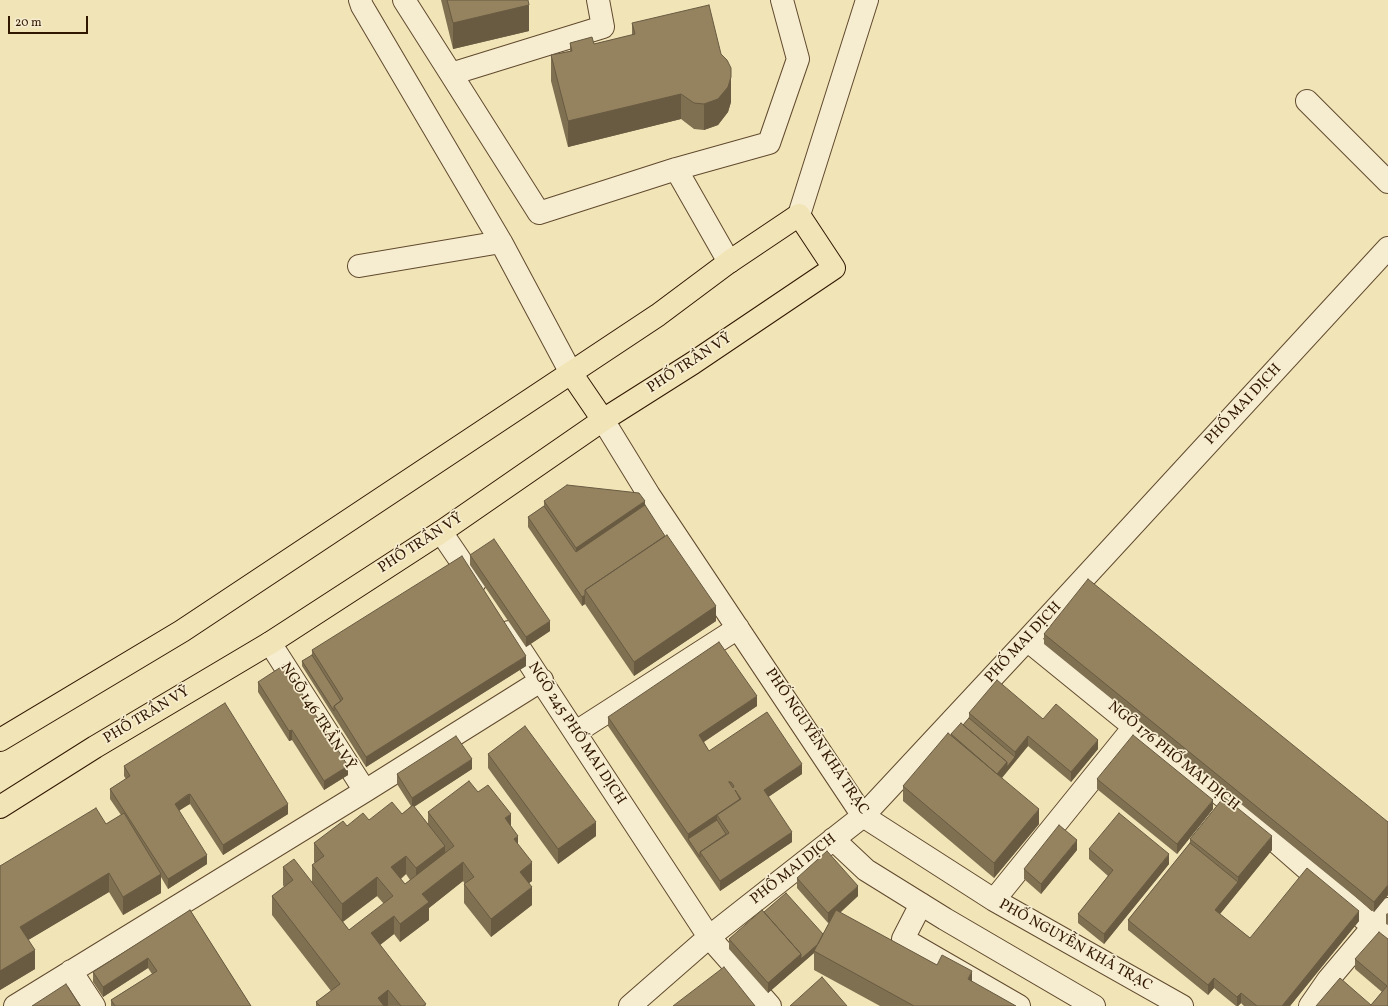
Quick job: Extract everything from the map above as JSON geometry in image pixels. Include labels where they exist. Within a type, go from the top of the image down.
[{"type":"main road","points":[[0,740],[182,630],[658,315],[728,262],[799,215]]},
{"type":"main road","name":"PHỐ TRẦN VỸ","points":[[0,807],[102,743],[270,643],[441,532],[603,420],[693,363],[834,268],[799,215]]},
{"type":"main road","points":[[571,373],[603,420]]},
{"type":"street","points":[[360,0],[362,6],[501,242],[571,373]]},
{"type":"street","points":[[404,0],[539,212],[676,169],[769,143],[798,59],[782,0]]},
{"type":"street","points":[[451,74],[603,27],[598,0]]},
{"type":"street","points":[[799,215],[867,0]]},
{"type":"street","points":[[1307,101],[1388,182]]},
{"type":"street","points":[[676,169],[728,262]]},
{"type":"street","points":[[359,266],[501,242]]},
{"type":"street","name":"PHỐ MAI DỊCH","points":[[630,1006],[709,937],[863,816],[1388,248]]},
{"type":"street","name":"PHỐ NGUYỄN KHẢ TRẠC","points":[[603,420],[649,495],[863,816],[994,900],[1182,1006]]},
{"type":"street","points":[[441,532],[485,596]]},
{"type":"street","name":"NGÕ 245 PHỐ MAI DỊCH","points":[[498,616],[542,680],[709,937],[770,1006]]},
{"type":"street","points":[[576,732],[738,628]]},
{"type":"street","name":"NGÕ 176 PHỐ MAI DỊCH","points":[[1027,640],[1234,806],[1381,934]]},
{"type":"street","name":"NGÕ 146 TRẦN VỸ","points":[[270,643],[365,791]]},
{"type":"street","points":[[15,1006],[365,791],[542,680]]},
{"type":"street","points":[[994,900],[1134,727]]},
{"type":"street","points":[[833,839],[866,870],[1094,1006]]},
{"type":"street","points":[[184,902],[197,922]]},
{"type":"street","points":[[921,904],[903,939],[1018,1006]]},
{"type":"street","points":[[1310,1006],[1328,980],[1381,934],[1388,909]]},
{"type":"street","points":[[71,971],[94,1006]]},
{"type":"building","points":[[447,0],[528,0],[529,5],[453,23]]},
{"type":"building","points":[[709,5],[721,54],[727,60],[731,68],[731,77],[728,87],[718,99],[704,104],[694,103],[681,94],[568,121],[551,55],[572,51],[570,43],[592,37],[594,44],[635,34],[632,23]]},
{"type":"building","points":[[567,485],[639,493],[645,501],[576,548],[544,501]]},
{"type":"building","points":[[645,505],[665,536],[585,590],[585,595],[582,597],[528,517],[544,506],[576,552]]},
{"type":"building","points":[[667,535],[716,606],[634,662],[585,590]]},
{"type":"building","points":[[494,539],[550,621],[526,637],[470,555]]},
{"type":"building","points":[[462,556],[526,656],[366,757],[334,706],[343,699],[312,650]]},
{"type":"building","points":[[1088,579],[1388,822],[1388,885],[1374,902],[1044,634]]},
{"type":"building","points":[[719,642],[757,696],[699,735],[709,751],[767,712],[802,764],[764,790],[792,832],[720,881],[700,852],[729,833],[717,815],[741,799],[735,790],[740,799],[688,834],[608,717]],"holes":[[[729,782],[731,782],[734,786],[733,788]]]},
{"type":"building","points":[[312,655],[341,701],[334,706],[334,711],[302,661]]},
{"type":"building","points":[[284,665],[348,766],[324,781],[292,730],[289,731],[258,682]]},
{"type":"building","points":[[997,680],[1043,719],[1056,704],[1098,740],[1071,772],[1028,736],[1015,752],[969,713]]},
{"type":"building","points":[[225,703],[288,804],[223,845],[190,794],[187,795],[175,804],[207,855],[168,879],[110,789],[130,776],[124,766]]},
{"type":"building","points":[[969,718],[1015,757],[1007,767],[1007,762],[963,725]]},
{"type":"building","points":[[961,723],[1007,762],[997,774],[951,734]]},
{"type":"building","points":[[525,726],[596,822],[558,849],[488,754]]},
{"type":"building","points":[[948,733],[1039,809],[994,863],[903,786]]},
{"type":"building","points":[[1133,735],[1213,800],[1177,844],[1097,779]]},
{"type":"building","points":[[456,736],[472,759],[412,798],[397,774]]},
{"type":"building","points":[[469,781],[478,792],[488,785],[511,814],[505,818],[518,836],[514,839],[532,862],[520,872],[532,887],[491,919],[464,884],[474,877],[463,862],[422,894],[429,902],[400,924],[394,916],[371,933],[426,1004],[423,1006],[401,1006],[388,990],[378,998],[384,1006],[320,1006],[316,1002],[340,984],[272,896],[293,880],[283,867],[294,859],[349,930],[393,896],[377,877],[342,904],[312,865],[324,856],[314,843],[343,821],[347,826],[363,813],[369,820],[392,802],[402,814],[413,805],[445,846],[416,868],[406,856],[391,867],[405,884],[454,846],[428,812]]},
{"type":"building","points":[[1224,797],[1272,836],[1238,877],[1190,839]]},
{"type":"building","points":[[96,808],[106,824],[124,813],[161,874],[123,897],[109,873],[20,927],[35,950],[0,971],[0,866]]},
{"type":"building","points":[[1119,813],[1169,854],[1104,934],[1078,914],[1113,870],[1089,849]]},
{"type":"building","points":[[717,820],[726,834],[700,852],[700,857],[688,839]]},
{"type":"building","points":[[1059,825],[1077,840],[1041,884],[1024,869]]},
{"type":"building","points":[[1190,843],[1238,882],[1215,910],[1250,938],[1307,868],[1359,911],[1282,1006],[1257,1006],[1241,993],[1237,997],[1214,978],[1208,985],[1128,920]]},
{"type":"building","points":[[827,851],[858,886],[828,913],[797,878]]},
{"type":"building","points":[[786,893],[823,934],[818,944],[801,959],[801,954],[764,912]]},
{"type":"building","points":[[190,910],[251,1006],[115,1006],[111,1000],[157,971],[148,958],[103,987],[93,972]]},
{"type":"building","points":[[762,910],[801,954],[768,983],[729,939]]},
{"type":"building","points":[[836,910],[937,965],[942,955],[972,971],[968,979],[1016,1006],[914,1006],[814,951]]},
{"type":"building","points":[[1379,932],[1388,939],[1388,1006],[1316,1006],[1340,978],[1371,1005],[1387,986],[1355,959]]},
{"type":"building","points":[[724,967],[755,1006],[673,1006]]},
{"type":"building","points":[[822,977],[847,1006],[790,1006]]},
{"type":"building","points":[[66,984],[80,1006],[32,1006]]}]
